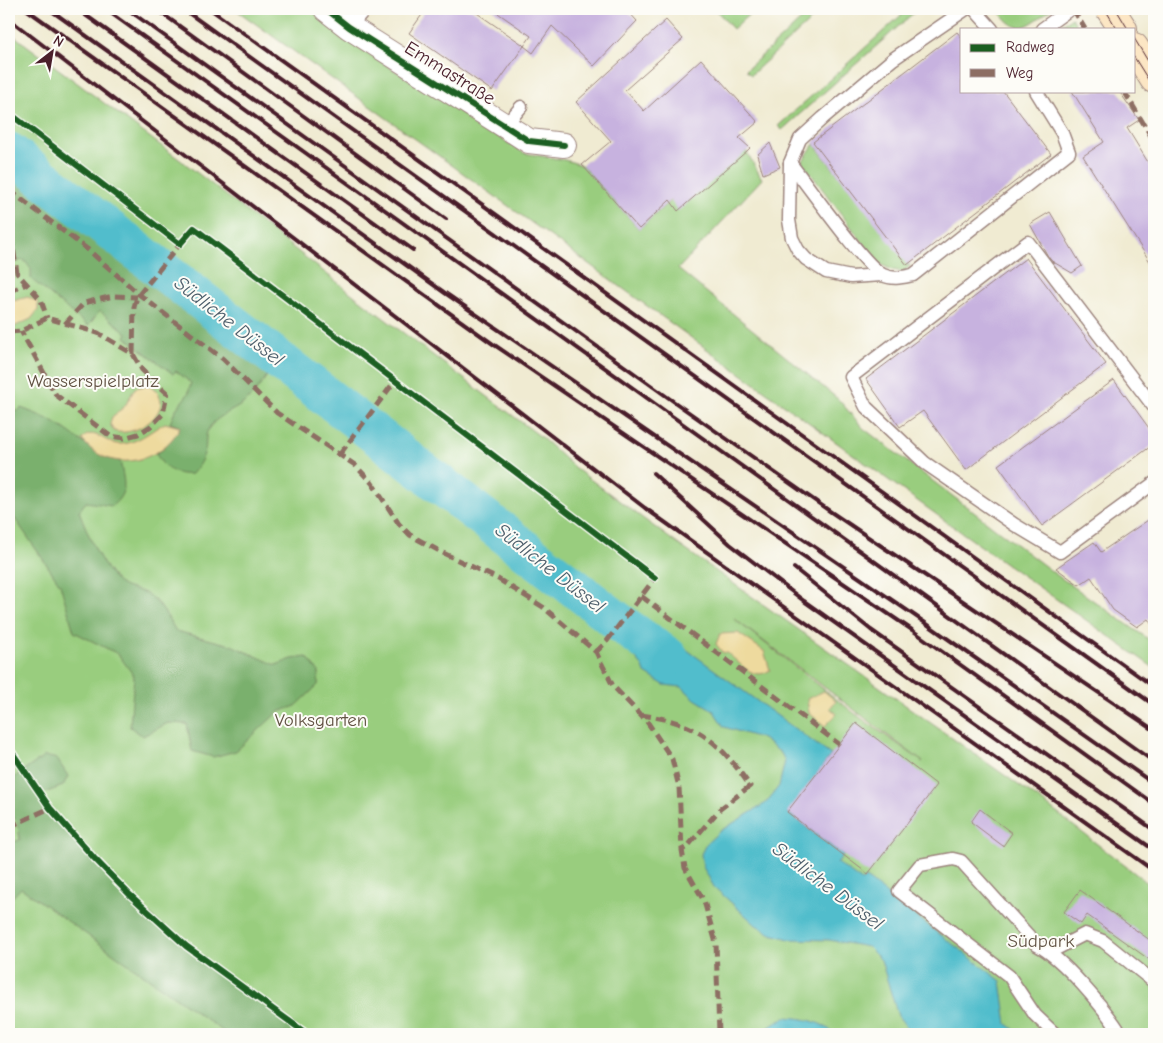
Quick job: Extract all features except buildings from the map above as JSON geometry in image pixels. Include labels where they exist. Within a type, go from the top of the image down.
[{"type":"main road","points":[[1110,9],[1122,28]]},
{"type":"main road","points":[[1136,50],[1154,79]]},
{"type":"street","name":"Emmastraße","points":[[326,9],[349,27],[529,141],[564,145]]},
{"type":"lane","points":[[349,27],[365,9]]},
{"type":"lane","points":[[966,9],[893,59],[800,139],[790,162],[789,220],[792,238],[802,255],[826,272],[851,278],[882,275],[895,278],[913,275],[1069,152],[1062,133],[1037,92]]},
{"type":"lane","points":[[974,9],[991,28]]},
{"type":"lane","points":[[1043,28],[1070,9]]},
{"type":"lane","points":[[505,126],[522,107]]},
{"type":"lane","points":[[790,162],[865,258],[882,275]]},
{"type":"lane","points":[[1154,406],[1028,242],[851,377],[866,407],[925,463],[1015,525],[1060,552],[1154,483]]},
{"type":"lane","points":[[1055,1034],[1035,1015],[1009,976],[899,891],[920,865],[953,859],[961,861],[1038,945],[1050,952],[1121,1034]]},
{"type":"lane","points":[[1050,952],[1084,934],[1104,941],[1154,982]]},
{"type":"green space","points":[[235,9],[311,9],[341,36],[524,153],[582,165],[639,229],[739,138],[762,179],[678,269],[838,399],[863,428],[1054,573],[1154,643],[1154,668],[944,520]]},
{"type":"green space","points":[[715,9],[755,9],[733,29]]},
{"type":"green space","points":[[813,9],[823,9],[751,75],[746,70]]},
{"type":"green space","points":[[908,9],[918,9],[782,130],[778,126]]},
{"type":"green space","points":[[997,9],[1052,9],[1029,24],[1017,27],[1011,24]]},
{"type":"green space","points":[[1072,18],[1078,28],[1056,28]]},
{"type":"green space","name":"Volksgarten","points":[[9,32],[195,171],[360,300],[541,437],[575,468],[679,545],[1044,803],[1154,888],[1154,1034],[9,1034]],"holes":[[[733,618],[923,762],[858,716]]]},
{"type":"green space","points":[[814,144],[910,266],[903,272],[892,270],[878,263],[802,162]]},
{"type":"green space","points":[[9,161],[235,335],[275,363],[249,399],[225,414],[209,428],[203,457],[192,474],[180,474],[170,470],[162,463],[156,453],[161,451],[180,427],[170,423],[176,409],[188,394],[191,383],[176,371],[173,374],[125,337],[127,333],[100,311],[88,326],[31,279],[31,269],[24,260],[9,263]]},
{"type":"green space","points":[[9,405],[17,412],[21,408],[46,418],[103,456],[120,460],[124,485],[118,501],[112,506],[86,502],[79,511],[89,537],[107,570],[121,585],[152,597],[176,631],[231,645],[276,665],[292,659],[307,657],[319,672],[318,685],[296,706],[278,712],[236,751],[213,757],[192,751],[187,724],[168,723],[143,736],[130,727],[134,676],[118,654],[74,632],[60,584],[9,510]]},
{"type":"green space","points":[[45,756],[57,759],[68,776],[63,786],[42,794],[59,822],[80,846],[170,932],[223,974],[305,1034],[227,1034],[21,888],[9,901],[9,843],[20,840],[17,821],[9,813],[9,781]]},
{"type":"sand","points":[[28,297],[38,302],[38,310],[31,319],[9,329],[9,302]]},
{"type":"sand","points":[[149,385],[158,392],[161,401],[156,415],[137,429],[129,432],[114,431],[110,424],[112,417],[125,406],[135,388]]},
{"type":"sand","points":[[165,423],[180,427],[174,437],[158,452],[137,460],[115,460],[104,457],[92,450],[82,440],[90,434],[113,443],[125,444],[143,437]]},
{"type":"sand","points":[[738,633],[764,651],[770,670],[764,673],[753,673],[727,653],[722,652],[716,644],[720,634]]},
{"type":"sand","points":[[824,691],[836,701],[830,708],[837,714],[825,726],[809,713],[807,699]]},
{"type":"water","points":[[634,611],[831,755],[788,813],[843,855],[837,863],[862,881],[865,878],[870,881],[1001,981],[1007,1024],[1014,1029],[1015,1034],[912,1034],[898,1016],[881,960],[868,947],[829,940],[789,939],[771,934],[756,925],[714,887],[703,867],[701,854],[706,844],[720,831],[766,803],[779,786],[785,761],[781,753],[763,739],[724,727],[713,710],[695,699],[682,687],[664,685],[645,673],[643,667],[616,635]]},
{"type":"water","points":[[785,1017],[805,1019],[818,1023],[834,1034],[763,1034],[769,1027]]},
{"type":"waterway","name":"Südliche Düssel","points":[[9,152],[620,623],[668,657]]},
{"type":"tram line","points":[[1105,9],[1116,28]]},
{"type":"tram line","points":[[1116,9],[1127,28]]},
{"type":"tram line","points":[[1136,41],[1154,71]]},
{"type":"tram line","points":[[1136,60],[1154,89]]},
{"type":"railway","points":[[26,9],[493,344],[912,630],[1154,804]]},
{"type":"railway","points":[[49,9],[445,293],[924,622],[1154,784]]},
{"type":"railway","points":[[77,9],[413,250]]},
{"type":"railway","points":[[105,9],[1154,762]]},
{"type":"railway","points":[[127,9],[680,406],[831,512],[1154,730]]},
{"type":"railway","points":[[156,9],[446,219]]},
{"type":"railway","points":[[183,9],[1154,705]]},
{"type":"railway","points":[[210,9],[1154,687]]},
{"type":"railway","points":[[9,19],[645,508],[1154,871]]},
{"type":"railway","points":[[653,473],[730,544],[804,601],[1154,850]]},
{"type":"railway","points":[[794,568],[871,630],[1154,830]]},
{"type":"marked path","points":[[1073,9],[1084,28]]},
{"type":"marked path","points":[[1148,9],[1154,19]]},
{"type":"marked path","points":[[1125,92],[1154,141]]},
{"type":"marked path","points":[[9,190],[87,249],[140,295],[223,359],[277,413],[355,465],[372,483],[399,524],[410,535],[498,579],[543,607],[596,652],[613,686],[648,723],[672,759],[679,787],[682,850],[685,868],[704,901],[716,943],[719,1034]]},
{"type":"marked path","points":[[9,221],[17,273],[41,300],[47,318]]},
{"type":"marked path","points":[[133,354],[134,307],[137,297],[180,244]]},
{"type":"marked path","points":[[9,292],[26,284]]},
{"type":"marked path","points":[[65,324],[84,303],[113,296],[137,297]]},
{"type":"marked path","points":[[9,332],[21,331],[47,318],[98,333],[133,354],[142,370],[167,393],[163,414],[151,426],[138,434],[124,438],[110,436],[56,395],[21,331]]},
{"type":"marked path","points":[[340,454],[395,381]]},
{"type":"marked path","points":[[596,652],[607,641],[655,578],[652,576]]},
{"type":"marked path","points":[[641,596],[839,744]]},
{"type":"marked path","points":[[641,715],[677,723],[705,736],[728,757],[750,786],[720,809],[687,847],[682,850]]},
{"type":"marked path","points":[[9,827],[50,808]]},
{"type":"cycle path","points":[[326,9],[349,27],[529,141],[564,145]]},
{"type":"cycle path","points":[[9,113],[180,244],[194,228],[655,578]]},
{"type":"cycle path","points":[[9,748],[50,808],[130,895],[186,946],[307,1034]]},
{"type":"park label","name":"Wasserspielplatz","points":[[93,381]]},
{"type":"park label","name":"Südpark","points":[[1041,941]]}]
